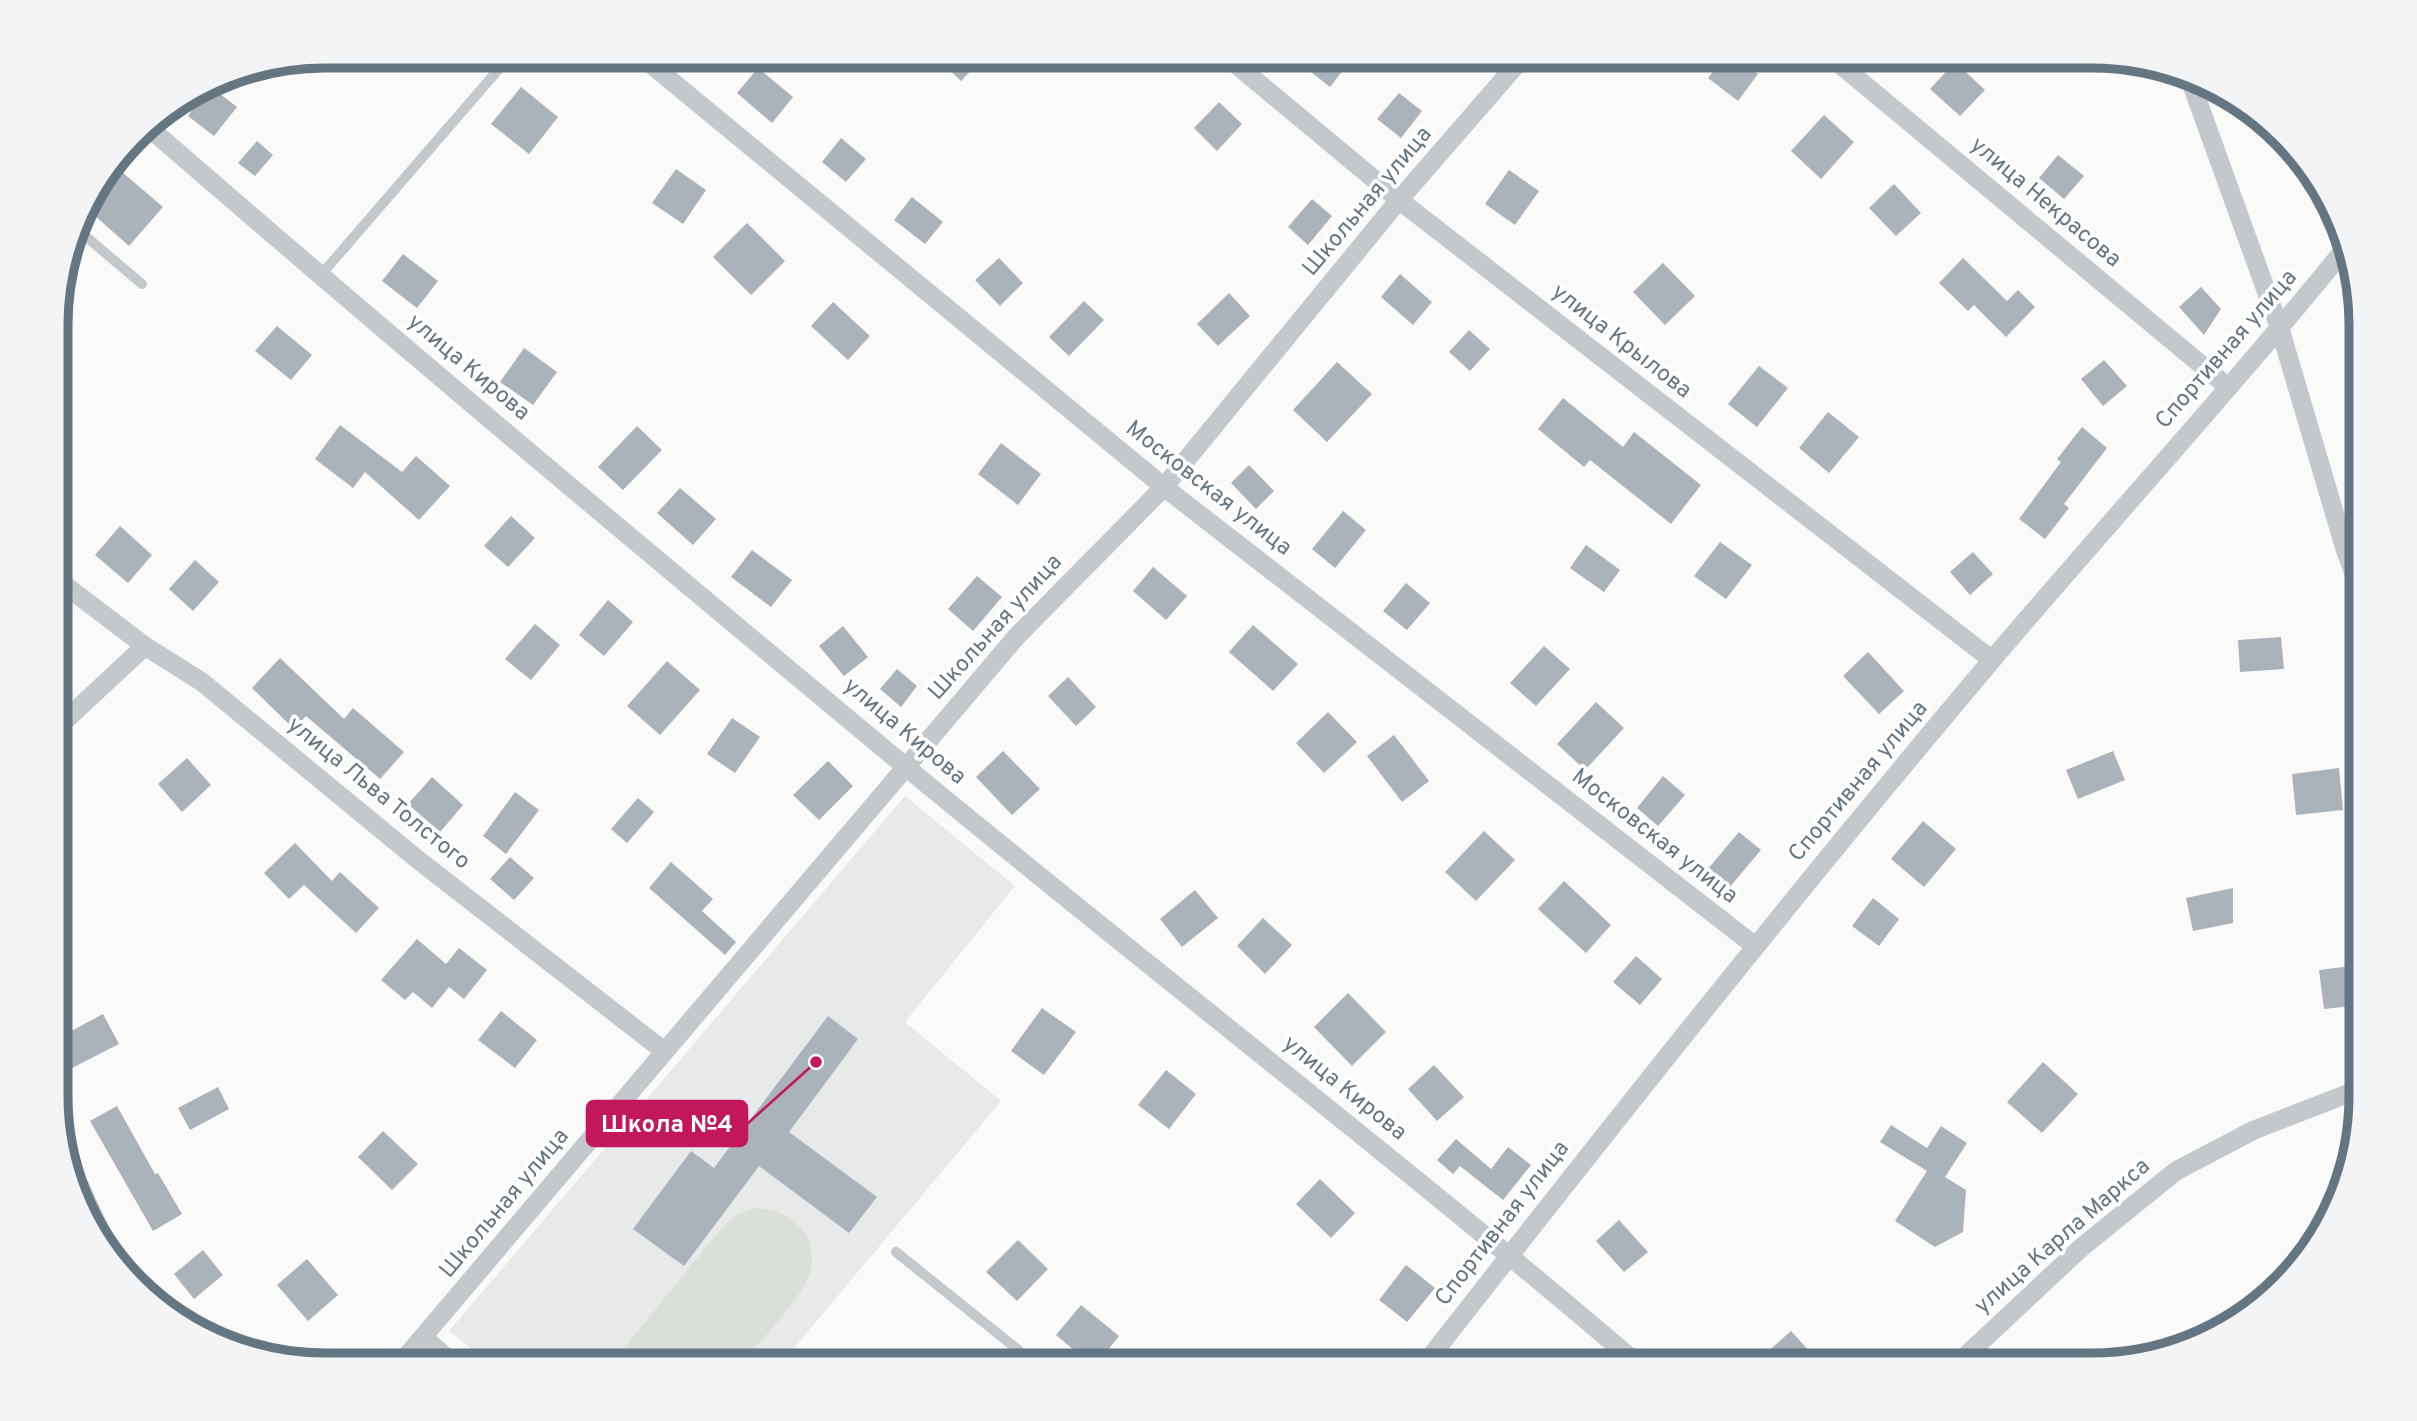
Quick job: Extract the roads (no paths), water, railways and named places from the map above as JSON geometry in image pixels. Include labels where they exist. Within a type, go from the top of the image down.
[{"type":"street","name":"Московская улица","points":[[656,68],[1164,487],[1755,946]]},
{"type":"street","name":"улица Крылова","points":[[1240,68],[1399,200],[1992,660]]},
{"type":"street","name":"Школьная улица","points":[[411,1353],[1017,636],[1164,487],[1399,200],[1514,68]]},
{"type":"street","name":"улица Некрасова","points":[[1844,68],[2228,387]]},
{"type":"street","points":[[2194,90],[2280,329],[2349,560]]},
{"type":"street","name":"улица Кирова","points":[[155,133],[320,276],[906,767],[1510,1255],[1625,1353]]},
{"type":"street","name":"Спортивная улица","points":[[1433,1353],[1755,946],[1992,660],[2280,329],[2339,256]]},
{"type":"street","name":"улица Льва Толстого","points":[[68,588],[145,646],[202,682],[417,859],[664,1051]]},
{"type":"street","points":[[68,718],[145,646]]},
{"type":"street","name":"улица Карла Маркса","points":[[1969,1353],[2082,1247],[2176,1171],[2254,1130],[2349,1093]]},
{"type":"street","points":[[424,1338],[441,1353]]},
{"type":"lane","points":[[320,276],[500,68]]},
{"type":"lane","points":[[85,236],[142,284]]},
{"type":"lane","points":[[896,1252],[1022,1353]]},
{"type":"place","name":"Школа №4","points":[[816,1062]]}]
